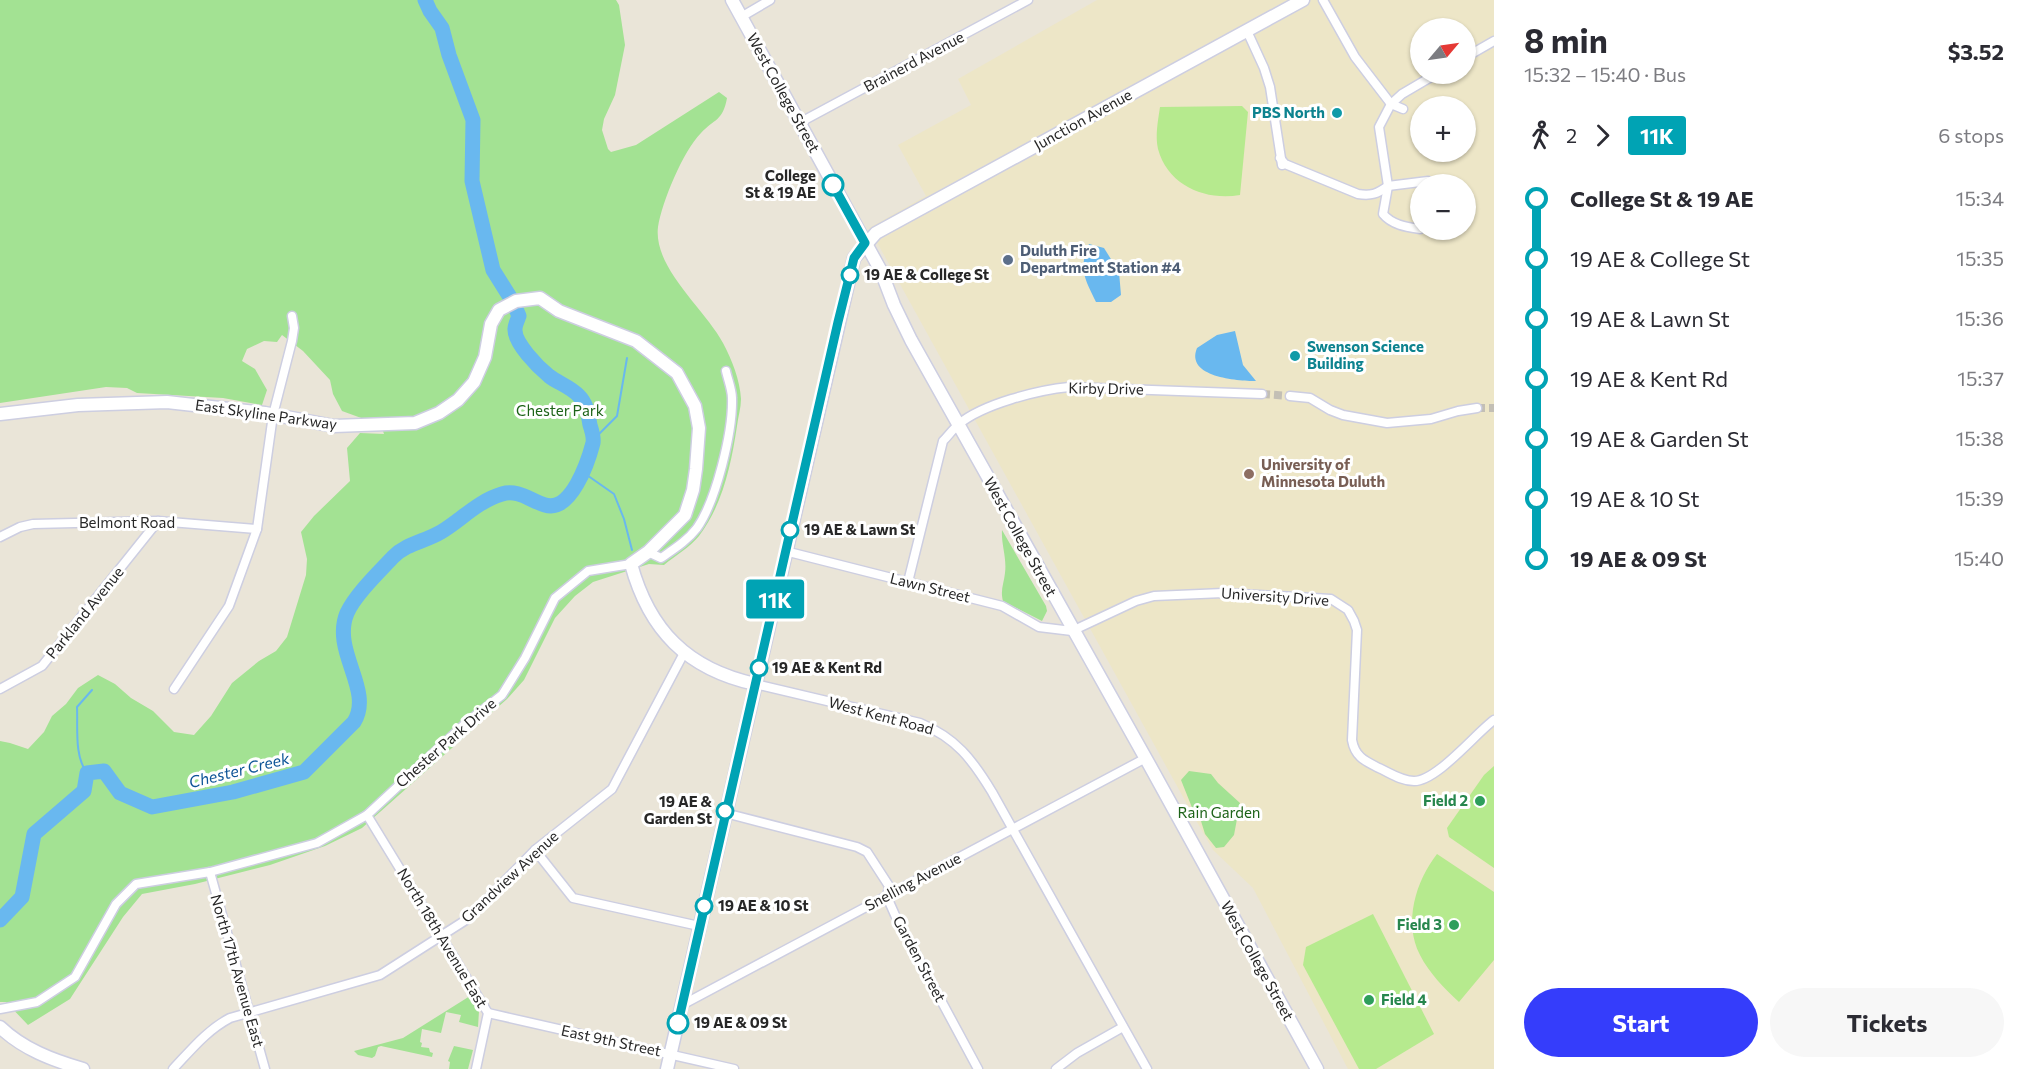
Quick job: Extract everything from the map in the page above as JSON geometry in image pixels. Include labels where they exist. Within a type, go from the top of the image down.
[{"type":"street","name":"West College Street","points":[[732,0],[881,271],[911,340],[1317,1069]]},
{"type":"street","points":[[741,17],[770,0]]},
{"type":"street","name":"Brainerd Avenue","points":[[799,123],[1028,0]]},
{"type":"street","name":"Junction Avenue","points":[[865,243],[876,233],[1303,0]]},
{"type":"street","points":[[1323,0],[1355,57],[1391,104],[1403,109]]},
{"type":"street","points":[[1247,31],[1270,87],[1281,162],[1358,194],[1369,196],[1378,194],[1388,186],[1410,183]]},
{"type":"street","points":[[1476,51],[1494,41]]},
{"type":"street","points":[[1410,227],[1399,225],[1383,214],[1388,186],[1379,127],[1391,104],[1402,94],[1420,84]]},
{"type":"street","points":[[667,1069],[854,258],[865,243]]},
{"type":"street","name":"East Skyline Parkway","points":[[0,414],[78,405],[167,402],[273,414],[334,426],[416,423],[439,413],[458,400],[474,382],[485,357],[491,324],[499,310],[516,301],[536,298]]},
{"type":"street","name":"Chester Park Drive","points":[[0,1009],[37,1002],[75,977],[116,904],[136,884],[210,872],[317,843],[367,815],[457,731],[502,694],[525,658],[555,598],[588,571],[631,564],[648,552],[685,515],[693,490],[699,428],[695,406],[677,373],[636,341],[559,311],[540,298],[536,298]]},
{"type":"street","points":[[174,689],[229,606],[257,530],[273,414],[292,341],[294,328],[292,316]]},
{"type":"street","points":[[648,552],[661,558],[680,546],[698,527],[711,500],[728,435],[732,398],[726,371]]},
{"type":"street","name":"Kirby Drive","points":[[958,425],[996,405],[1047,389],[1069,387],[1262,394]]},
{"type":"street","points":[[1290,396],[1310,398],[1329,410],[1343,415],[1387,423],[1431,419],[1477,408]]},
{"type":"street","points":[[908,582],[943,441],[958,425]]},
{"type":"street","name":"Belmont Road","points":[[0,537],[20,527],[33,524],[158,522],[257,530]]},
{"type":"street","name":"Parkland Avenue","points":[[0,689],[42,666],[158,522]]},
{"type":"street","name":"Lawn Street","points":[[785,551],[1002,606],[1039,627],[1072,631]]},
{"type":"street","name":"West Kent Road","points":[[631,564],[637,587],[649,612],[684,653],[706,668],[755,684],[920,723],[938,731],[958,745],[975,764],[1013,829],[1147,1069]]},
{"type":"street","name":"University Drive","points":[[1072,631],[1136,601],[1164,595],[1223,593],[1331,599],[1348,610],[1357,630],[1352,740],[1353,748],[1359,758],[1399,778],[1419,781],[1435,773],[1494,720]]},
{"type":"street","name":"Grandview Avenue","points":[[173,1069],[217,1025],[230,1018],[380,975],[470,918],[535,850],[612,789],[684,653]]},
{"type":"street","name":"Snelling Avenue","points":[[682,1005],[1144,759]]},
{"type":"street","name":"Garden Street","points":[[725,813],[846,843],[867,852],[889,886],[887,897],[978,1069]]},
{"type":"street","name":"North 18th Avenue East","points":[[367,815],[488,1013],[476,1069]]},
{"type":"street","points":[[535,850],[573,898],[699,926]]},
{"type":"street","name":"North 17th Avenue East","points":[[210,872],[265,1069]]},
{"type":"street","name":"East 9th Street","points":[[488,1013],[734,1069]]},
{"type":"street","points":[[0,1027],[36,1053],[83,1069]]},
{"type":"street","points":[[1056,1069],[1077,1053],[1124,1027]]},
{"type":"shaded area","name":"University of Minnesota Duluth","points":[[1097,0],[1494,0],[1494,1069],[1348,1069],[1253,888],[1213,850],[1193,815],[869,228],[926,196],[898,145],[971,105],[958,79]]},
{"type":"green space","name":"Chester Park","points":[[0,0],[616,0],[619,5],[625,45],[615,95],[604,119],[602,130],[611,152],[636,145],[719,92],[727,98],[723,111],[694,141],[687,152],[669,191],[658,227],[659,242],[672,273],[723,343],[735,370],[741,399],[725,484],[707,524],[691,544],[664,565],[649,564],[593,582],[575,596],[555,618],[524,680],[507,699],[362,828],[325,846],[270,865],[195,884],[142,894],[123,917],[70,999],[28,1025],[6,1002],[0,1002],[0,741],[28,749],[44,732],[52,716],[66,704],[78,688],[98,675],[153,711],[174,732],[194,735],[211,716],[232,683],[259,661],[276,651],[287,637],[306,575],[307,559],[301,532],[350,481],[347,448],[360,433],[384,434],[379,419],[364,419],[342,411],[333,394],[330,380],[303,351],[282,335],[277,342],[264,341],[247,349],[242,361],[255,369],[267,390],[262,405],[223,398],[137,393],[127,388],[106,387],[0,403]]},
{"type":"green space","points":[[1242,106],[1248,112],[1240,195],[1214,196],[1202,193],[1190,188],[1170,173],[1163,162],[1157,144],[1160,107]]},
{"type":"green space","points":[[1002,530],[1046,606],[1047,611],[1042,621],[1003,601],[1005,556]]},
{"type":"green space","name":"Field 2","points":[[1494,766],[1494,868],[1449,837],[1447,828],[1484,775]]},
{"type":"green space","name":"Rain Garden","points":[[1189,771],[1211,774],[1240,803],[1234,835],[1224,847],[1216,848],[1205,834],[1201,821],[1193,810],[1181,780]]},
{"type":"green space","name":"Field 3","points":[[1437,854],[1494,892],[1494,960],[1459,1002],[1424,962],[1415,942],[1413,929],[1412,916],[1418,889]]},
{"type":"green space","name":"Field 4","points":[[1373,914],[1434,1034],[1376,1069],[1359,1069],[1303,965],[1306,947]]},
{"type":"green space","points":[[470,996],[479,1011],[478,1027],[459,1022],[461,1015],[446,1012],[441,1033],[422,1029],[421,1047],[429,1048],[433,1053],[432,1057],[381,1046],[372,1058],[358,1055],[354,1051],[403,1038]]},
{"type":"green space","points":[[454,1046],[473,1050],[468,1069],[449,1069],[450,1062],[448,1061]]},
{"type":"water","points":[[1089,244],[1104,248],[1119,272],[1121,295],[1111,302],[1096,302],[1086,280],[1083,267]]},
{"type":"water","points":[[1235,331],[1243,365],[1256,381],[1215,375],[1205,371],[1198,365],[1195,358],[1197,348],[1217,335]]},
{"type":"waterway","name":"Chester Creek","points":[[0,920],[22,897],[34,834],[84,791],[87,773],[104,771],[120,793],[152,807],[233,792],[304,772],[354,722],[359,710],[356,683],[344,642],[344,627],[351,606],[374,577],[398,552],[441,532],[493,497],[514,493],[545,505],[554,505],[563,501],[577,484],[593,441],[587,409],[576,393],[549,376],[533,361],[518,341],[515,327],[519,316],[493,270],[472,181],[473,120],[449,55],[442,28],[425,0]]},
{"type":"waterway","points":[[594,439],[617,416],[627,358]]},
{"type":"waterway","points":[[584,473],[614,494],[624,519],[632,550]]},
{"type":"waterway","points":[[87,773],[78,750],[77,707],[92,690]]},
{"type":"tunnel","points":[[1262,394],[1290,396]]},
{"type":"tunnel","points":[[1477,408],[1494,408]]},
{"type":"bus line","name":"11K","points":[[678,1023],[838,322],[854,258],[865,243],[833,185]]},
{"type":"place","name":"PBS North","points":[[1337,113]]},
{"type":"place","name":"College St & 19 AE","points":[[833,185]]},
{"type":"place","name":"Duluth Fire Department Station #4","points":[[1008,260]]},
{"type":"place","name":"19 AE & College St","points":[[850,275]]},
{"type":"place","name":"Swenson Science Building","points":[[1295,356]]},
{"type":"place","name":"University of Minnesota Duluth","points":[[1249,474]]},
{"type":"place","name":"19 AE & Lawn St","points":[[790,530]]},
{"type":"place","name":"19 AE & Kent Rd","points":[[759,668]]},
{"type":"place","name":"Field 2","points":[[1480,801]]},
{"type":"place","name":"19 AE & Garden St","points":[[725,811]]},
{"type":"place","name":"19 AE & 10 St","points":[[704,906]]},
{"type":"place","name":"Field 3","points":[[1454,925]]},
{"type":"place","name":"Field 4","points":[[1369,1000]]},
{"type":"place","name":"19 AE & 09 St","points":[[678,1023]]}]
